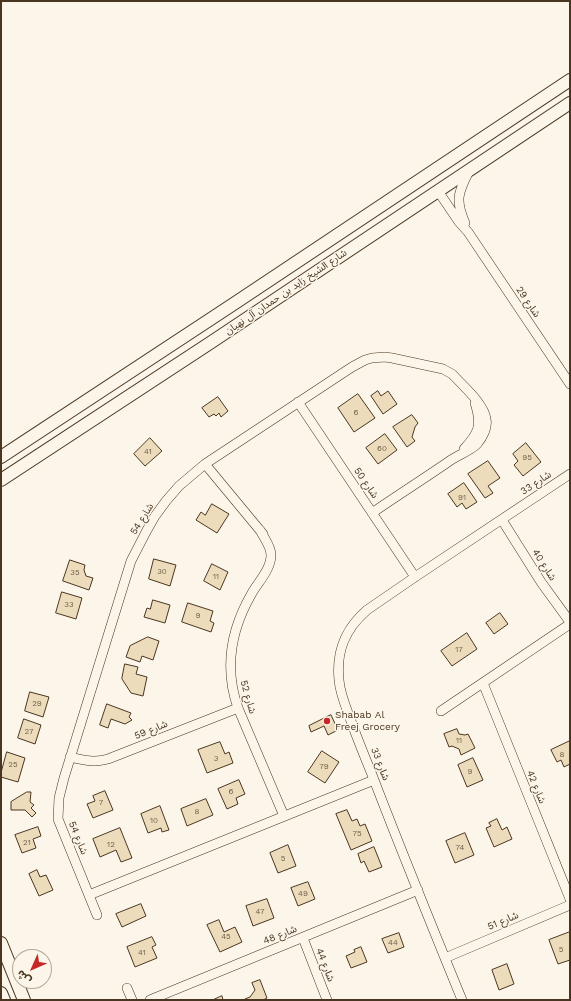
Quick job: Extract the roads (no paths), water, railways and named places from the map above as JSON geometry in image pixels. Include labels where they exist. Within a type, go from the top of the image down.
[{"type":"main road","name":"شارع الشيخ زايد بن حمدان آل نهيان","points":[[1,457],[570,80]]},
{"type":"main road","name":"شارع الشيخ زايد بن حمدان آل نهيان","points":[[1,480],[210,343],[570,103]]},
{"type":"main road","points":[[438,191],[436,180],[437,176],[458,161],[469,147]]},
{"type":"main road","points":[[1,943],[24,1000]]},
{"type":"main road","points":[[1,993],[4,1000]]},
{"type":"street","name":"شارع 29","points":[[468,232],[459,209],[459,198],[462,185],[470,169]]},
{"type":"street","name":"شارع 29","points":[[438,191],[459,222],[468,232],[570,384]]},
{"type":"street","name":"شارع 54","points":[[97,915],[58,819],[61,788],[131,561],[146,530],[155,516],[179,486],[205,464],[358,363],[372,358],[385,357],[443,369],[452,374],[472,396],[478,414],[478,428],[474,437],[454,458],[372,513]]},
{"type":"street","name":"شارع 50","points":[[298,402],[415,577]]},
{"type":"street","name":"شارع 52","points":[[205,464],[260,530],[269,545],[271,554],[269,565],[259,581],[241,617],[232,649],[230,669],[234,696],[238,708],[284,816]]},
{"type":"street","name":"شارع 33","points":[[462,1000],[343,699],[340,690],[338,671],[340,653],[342,644],[349,630],[367,610],[570,474]]},
{"type":"street","name":"شارع 40","points":[[502,520],[570,623]]},
{"type":"street","points":[[441,711],[570,623]]},
{"type":"street","name":"شارع 42","points":[[483,683],[570,898]]},
{"type":"street","name":"شارع 59","points":[[70,757],[92,761],[108,759],[238,708]]},
{"type":"street","points":[[89,895],[374,780]]},
{"type":"street","name":"شارع 48","points":[[150,1000],[418,890]]},
{"type":"street","name":"شارع 51","points":[[445,958],[570,905]]},
{"type":"street","name":"شارع 44","points":[[303,938],[327,1000]]},
{"type":"street","points":[[127,988],[132,1000]]},
{"type":"place","name":"Shabab Al Freej Grocery","points":[[327,721]]}]
